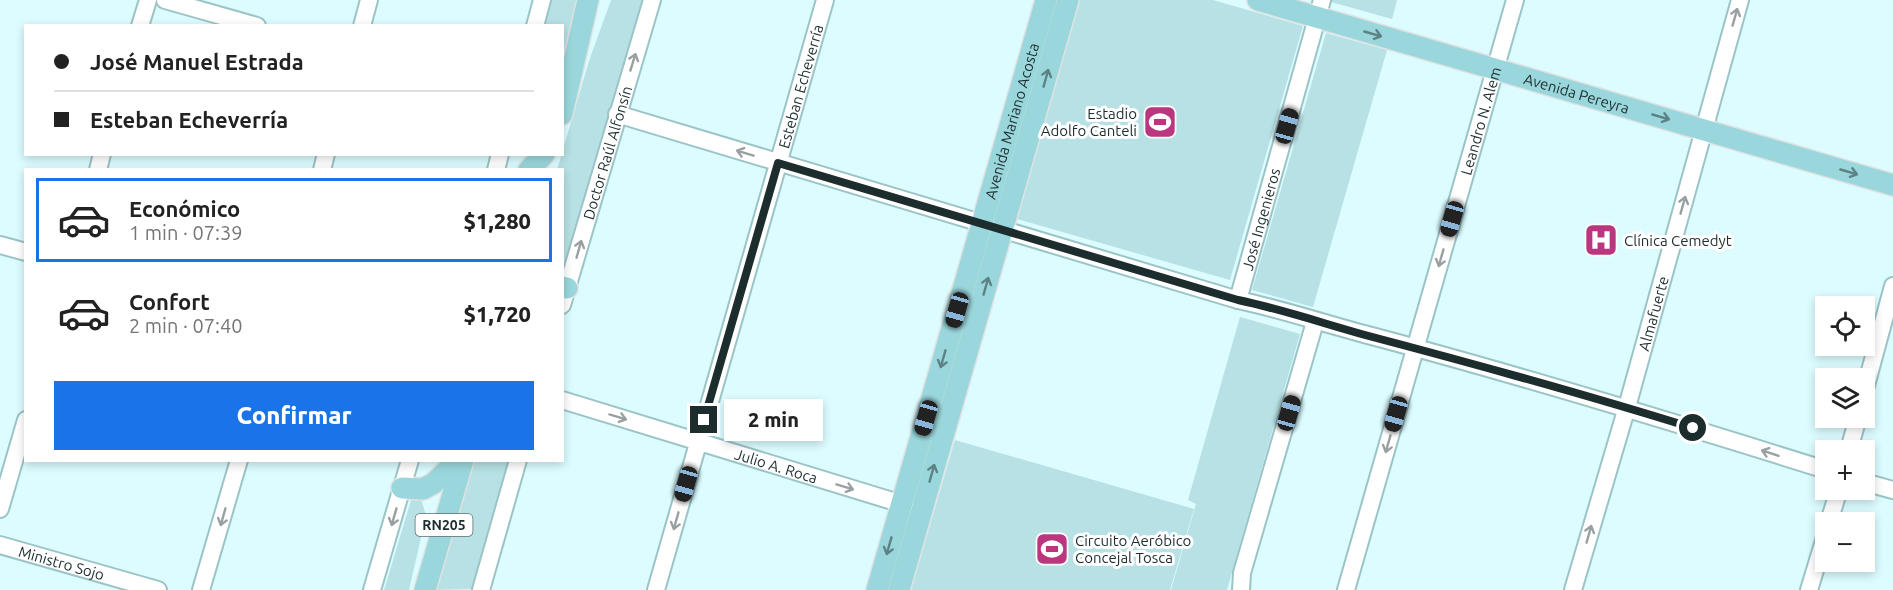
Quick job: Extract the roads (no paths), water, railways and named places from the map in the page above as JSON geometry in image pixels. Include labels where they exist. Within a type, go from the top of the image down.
[{"type":"main road","points":[[564,107],[588,0]]},
{"type":"main road","points":[[564,107],[601,0]]},
{"type":"main road","name":"Avenida Mariano Acosta","points":[[898,590],[912,507],[992,227],[1046,0]]},
{"type":"main road","name":"Avenida Mariano Acosta","points":[[992,227],[1068,0]]},
{"type":"main road","name":"Avenida Pereyra","points":[[1258,0],[1319,8],[1496,69],[1893,185]]},
{"type":"main road","points":[[531,168],[542,156]]},
{"type":"main road","points":[[402,488],[423,489],[434,483],[456,462]]},
{"type":"main road","name":"RN205","points":[[425,590],[462,462]]},
{"type":"main road","name":"Avenida Mariano Acosta","points":[[877,590],[912,507]]},
{"type":"street","points":[[141,24],[148,0]]},
{"type":"street","points":[[165,0],[250,24]]},
{"type":"street","points":[[363,24],[369,0]]},
{"type":"street","points":[[536,24],[542,0]]},
{"type":"street","name":"Doctor Raúl Alfonsín","points":[[564,293],[652,0]]},
{"type":"street","name":"Esteban Echeverría","points":[[656,590],[825,0]]},
{"type":"street","name":"Leandro N. Alem","points":[[1346,590],[1515,0]]},
{"type":"street","name":"Almafuerte","points":[[1573,590],[1627,407],[1740,0]]},
{"type":"street","name":"José Ingenieros","points":[[1238,300],[1319,8]]},
{"type":"street","points":[[617,114],[1238,300],[1627,407],[1815,467]]},
{"type":"street","points":[[0,245],[24,251]]},
{"type":"street","points":[[1871,368],[1893,286]]},
{"type":"street","points":[[1241,590],[1242,573],[1315,322]]},
{"type":"street","name":"Julio A. Roca","points":[[564,401],[912,507]]},
{"type":"street","points":[[0,508],[24,427]]},
{"type":"street","points":[[201,590],[238,462]]},
{"type":"street","points":[[372,590],[409,462]]},
{"type":"street","points":[[481,590],[517,462]]},
{"type":"street","points":[[1875,485],[1893,490]]},
{"type":"street","name":"Ministro Sojo","points":[[0,544],[158,590]]},
{"type":"street","points":[[1809,590],[1815,570]]},
{"type":"place","name":"Estadio Adolfo Canteli","points":[[1160,122]]},
{"type":"place","name":"Clínica Cemedyt","points":[[1601,240]]},
{"type":"place","name":"Circuito Aeróbico Concejal Tosca","points":[[1052,549]]}]
